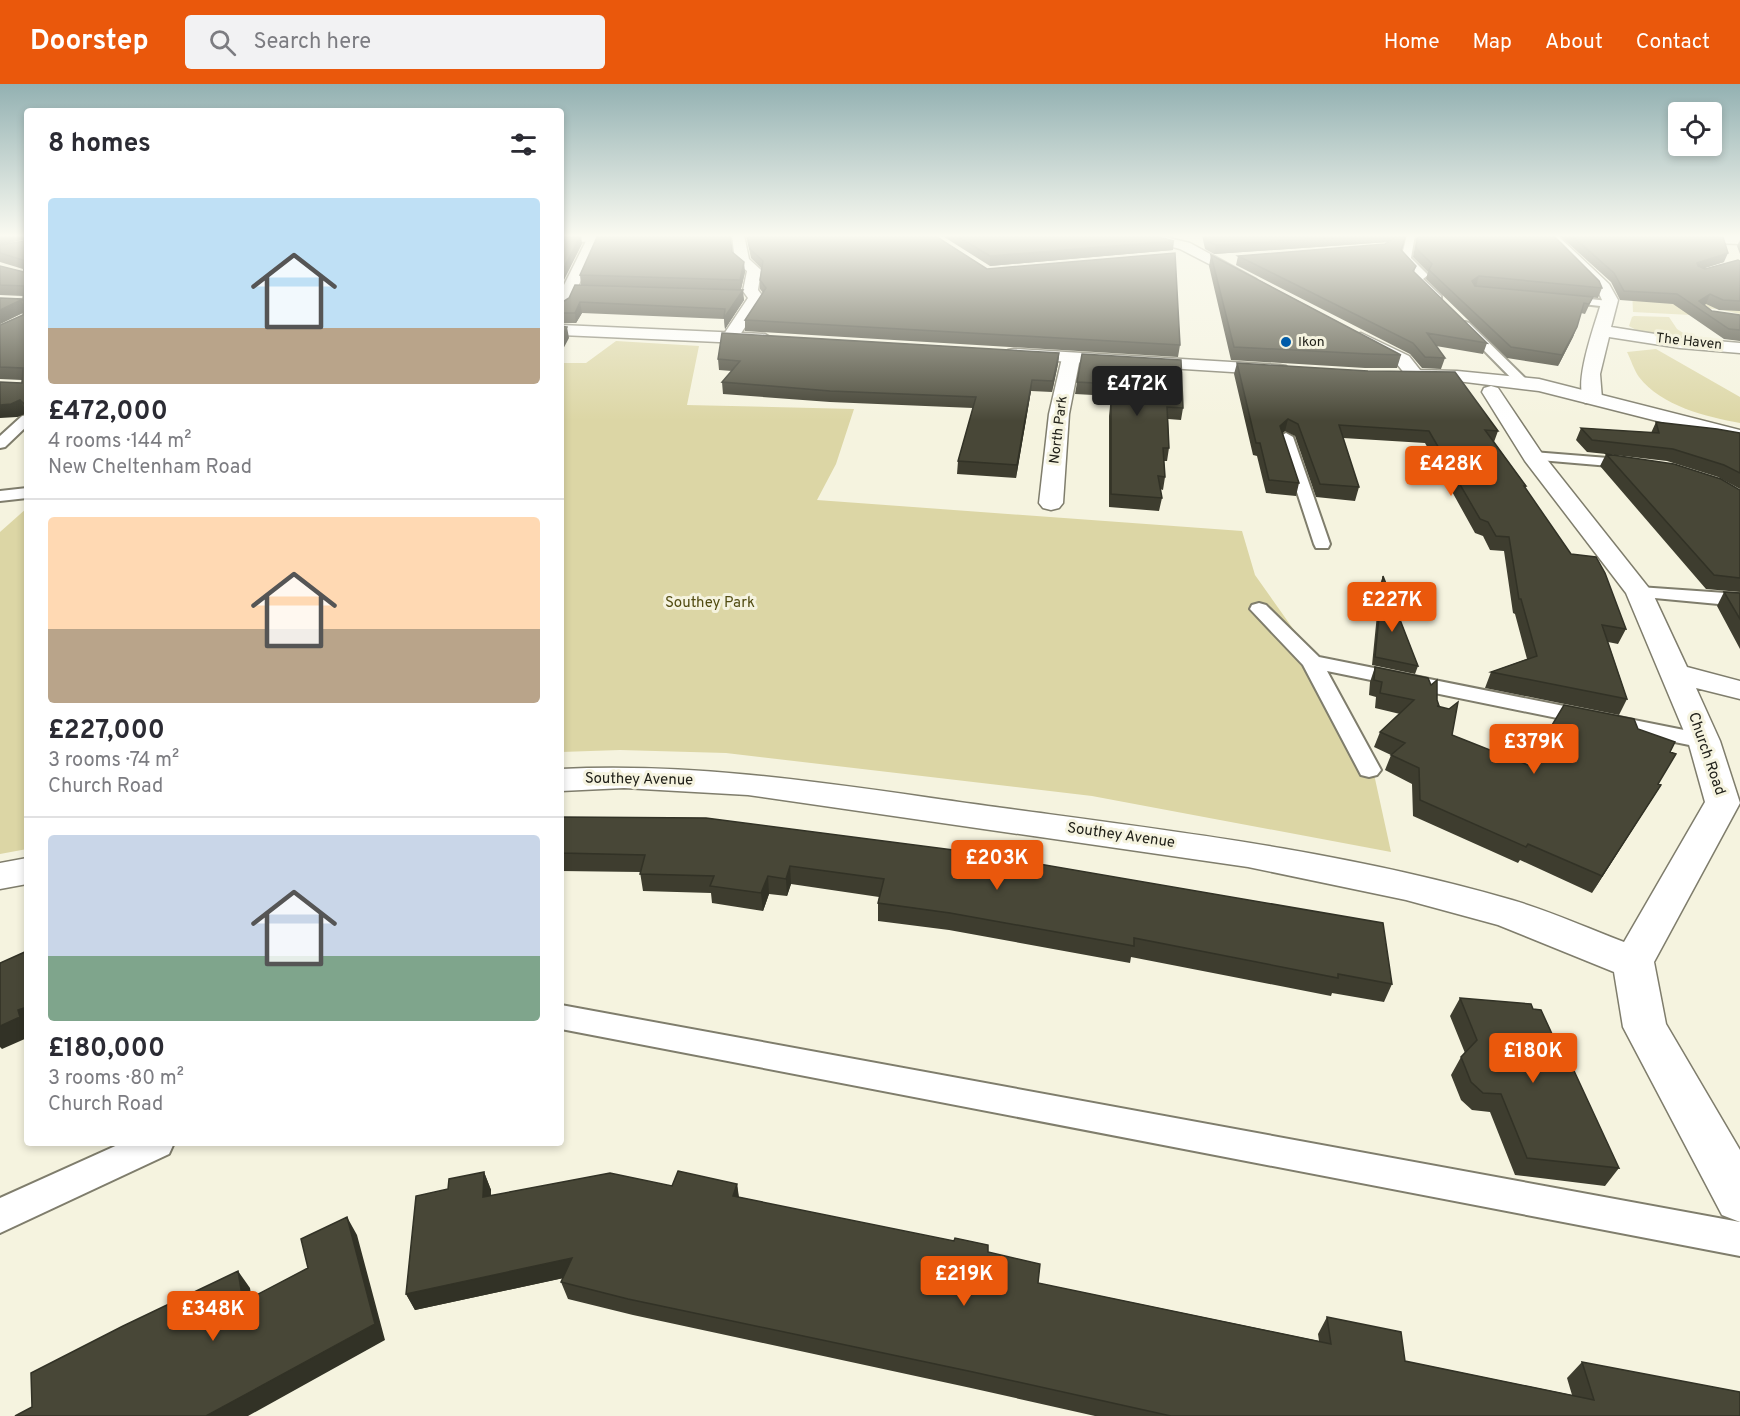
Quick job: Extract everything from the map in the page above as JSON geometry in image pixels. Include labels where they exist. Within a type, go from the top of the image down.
[{"type":"street","points":[[730,337],[753,304],[756,298],[754,297]]},
{"type":"street","points":[[1592,399],[1591,374],[1609,304],[1607,297]]},
{"type":"street","points":[[1342,328],[1403,360],[1415,375],[1443,386],[1543,399],[1592,399]]},
{"type":"street","points":[[564,330],[777,340]]},
{"type":"street","name":"The Haven","points":[[1602,331],[1680,343],[1740,348]]},
{"type":"street","points":[[1000,354],[1298,371]]},
{"type":"street","name":"North Park","points":[[1051,503],[1059,414],[1071,358]]},
{"type":"street","points":[[1395,375],[1457,376],[1523,383],[1740,436]]},
{"type":"street","name":"Church Road","points":[[1491,392],[1533,456],[1639,592],[1704,741],[1723,802],[1633,962]]},
{"type":"street","points":[[1675,673],[1740,690]]},
{"type":"street","name":"Southey Avenue","points":[[564,780],[624,777],[748,784],[1248,854],[1406,886],[1509,914],[1633,962]]},
{"type":"street","points":[[0,876],[24,872]]},
{"type":"street","points":[[1633,962],[1645,1027],[1740,1198]]},
{"type":"lane","points":[[1436,297],[1442,303]]},
{"type":"lane","points":[[1546,297],[1609,304]]},
{"type":"lane","points":[[1458,319],[1523,383]]},
{"type":"lane","points":[[0,444],[24,422]]},
{"type":"lane","points":[[1286,436],[1322,544]]},
{"type":"lane","points":[[1533,456],[1652,468]]},
{"type":"lane","points":[[0,496],[24,493]]},
{"type":"lane","points":[[1639,592],[1740,600]]},
{"type":"lane","points":[[1258,609],[1312,662],[1369,770]]},
{"type":"lane","points":[[1312,662],[1704,741]]},
{"type":"lane","points":[[564,1018],[1740,1239]]},
{"type":"lane","points":[[0,1216],[151,1146]]},
{"type":"green space","points":[[1632,297],[1675,297],[1740,308],[1740,314],[1718,309],[1680,307],[1691,315],[1633,312]]},
{"type":"green space","points":[[1634,316],[1669,317],[1677,329],[1694,340],[1641,333],[1629,326]]},
{"type":"green space","name":"Southey Park","points":[[616,341],[699,346],[687,405],[854,409],[836,464],[817,500],[1242,531],[1255,575],[1330,681],[1372,765],[1391,852],[1092,796],[726,753],[620,750],[564,752],[564,363],[586,363]]},
{"type":"green space","points":[[1656,349],[1740,397],[1740,423],[1685,409],[1659,396],[1648,387],[1637,374],[1627,352]]},
{"type":"green space","points":[[24,511],[24,850],[0,854],[0,532]]},
{"type":"building","points":[[24,297],[24,300],[0,310],[0,298],[23,299]]},
{"type":"building","points":[[738,297],[724,318],[725,309],[580,302],[575,313],[564,313],[564,301],[569,298]]},
{"type":"building","points":[[760,297],[1177,297],[1180,345],[745,320]]},
{"type":"building","points":[[1222,297],[1291,297],[1401,355],[1369,354],[1234,347]]},
{"type":"building","points":[[1321,297],[1440,297],[1487,343],[1427,333],[1445,358],[1425,357],[1413,343]]},
{"type":"building","points":[[1458,297],[1593,297],[1589,304],[1584,303],[1577,327],[1562,355],[1511,347]]},
{"type":"building","points":[[1682,297],[1705,297],[1699,301],[1712,311],[1740,315],[1740,330],[1729,329]]},
{"type":"building","points":[[1717,297],[1740,297],[1740,301]]},
{"type":"building","points":[[24,300],[24,403],[20,400],[0,405],[0,382],[22,383],[23,368],[0,367],[0,325],[23,315]]},
{"type":"building","points":[[722,333],[1059,353],[1053,381],[1032,380],[1017,465],[958,461],[976,397],[830,391],[722,382],[740,361],[718,359]]},
{"type":"building","points":[[1082,354],[1181,360],[1183,408],[1167,407],[1169,448],[1163,448],[1165,477],[1158,476],[1162,498],[1111,494],[1113,384],[1077,382]]},
{"type":"building","points":[[1237,363],[1368,371],[1455,372],[1498,431],[1485,430],[1571,554],[1596,557],[1605,573],[1626,629],[1602,625],[1627,699],[1491,672],[1537,656],[1521,599],[1519,599],[1509,537],[1496,536],[1488,522],[1480,519],[1429,431],[1339,425],[1359,487],[1320,484],[1298,424],[1288,419],[1280,426],[1299,483],[1269,480],[1260,443],[1256,443]]},
{"type":"building","points":[[1656,422],[1740,433],[1740,473],[1724,465],[1673,449],[1592,440],[1581,428],[1659,433]]},
{"type":"building","points":[[1606,454],[1674,464],[1721,479],[1740,490],[1740,578],[1714,575]]},
{"type":"building","points":[[1383,576],[1418,666],[1375,657]]},
{"type":"building","points":[[1724,592],[1740,593],[1740,619]]},
{"type":"building","points":[[1375,667],[1428,678],[1431,685],[1437,680],[1439,706],[1437,706],[1449,709],[1458,702],[1452,735],[1528,765],[1564,705],[1634,719],[1638,729],[1675,742],[1670,752],[1676,754],[1658,784],[1661,785],[1602,876],[1528,844],[1526,847],[1420,800],[1419,768],[1391,755],[1405,743],[1380,732],[1414,700],[1380,693],[1382,682],[1374,680]]},
{"type":"building","points":[[564,817],[706,818],[969,852],[1383,923],[1392,984],[1338,974],[1338,978],[1134,938],[1134,946],[950,913],[878,903],[884,879],[790,866],[786,879],[768,876],[761,893],[710,886],[714,876],[640,874],[645,855],[564,853]]},
{"type":"building","points":[[24,952],[24,1008],[18,1010],[20,1017],[0,1026],[0,963]]},
{"type":"building","points":[[1460,998],[1531,1004],[1533,1009],[1541,1010],[1564,1060],[1569,1060],[1619,1168],[1527,1158],[1501,1094],[1483,1093],[1471,1082],[1461,1057],[1477,1040]]},
{"type":"building","points":[[678,1171],[737,1184],[733,1196],[954,1241],[955,1238],[988,1245],[988,1252],[1040,1264],[1038,1283],[1331,1344],[1327,1317],[1401,1332],[1405,1361],[1594,1400],[1582,1362],[1740,1392],[1740,1416],[1171,1416],[628,1299],[561,1282],[572,1258],[406,1294],[416,1196],[448,1189],[449,1179],[484,1172],[483,1197],[610,1173],[672,1186]]},
{"type":"building","points":[[347,1217],[375,1324],[206,1416],[15,1416],[32,1407],[31,1373],[238,1271],[243,1302],[308,1268],[301,1239]]},
{"type":"place","name":"Ikon","points":[[1286,342]]}]
